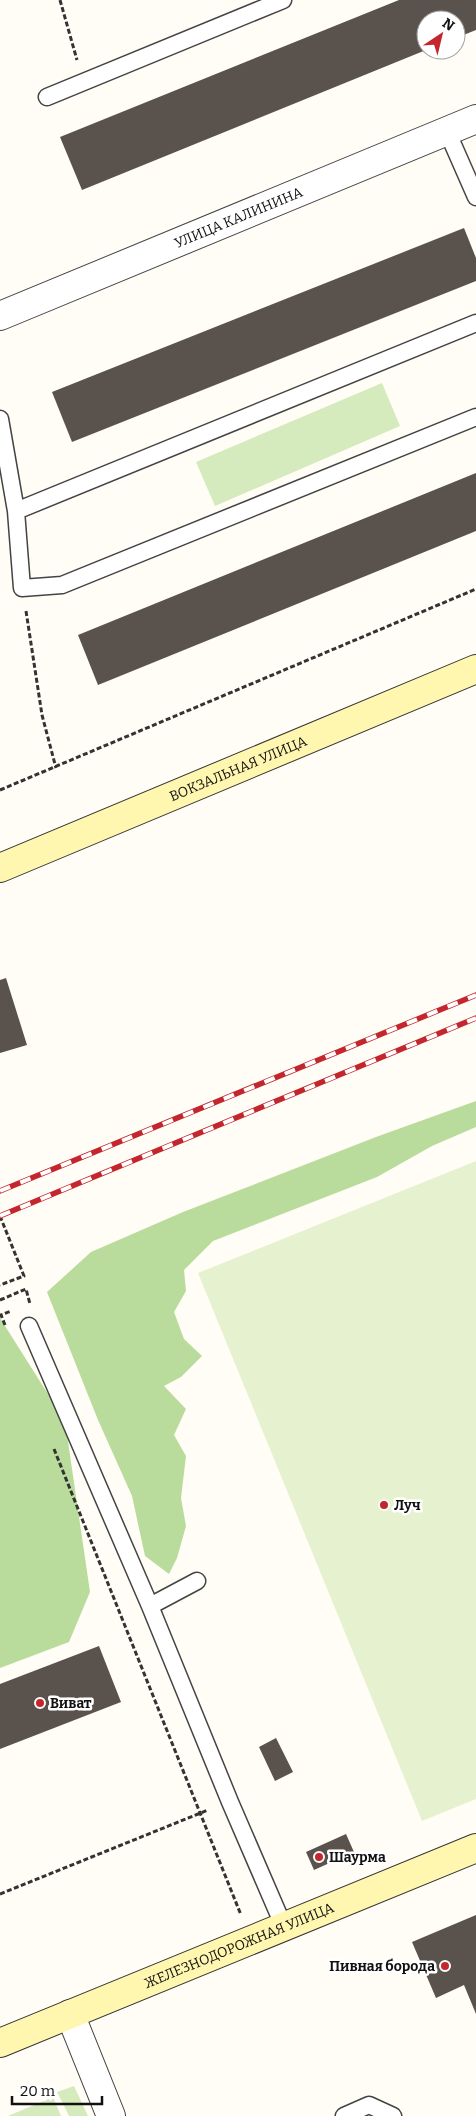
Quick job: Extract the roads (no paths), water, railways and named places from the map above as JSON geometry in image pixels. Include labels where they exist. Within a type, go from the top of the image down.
[{"type":"main road","name":"ВОКЗАЛЬНАЯ УЛИЦА","points":[[0,868],[476,669]]},
{"type":"main road","name":"ЖЕЛЕЗНОДОРОЖНАЯ УЛИЦА","points":[[0,2043],[476,1848]]},
{"type":"street","name":"УЛИЦА КАЛИНИНА","points":[[0,316],[476,119]]},
{"type":"street","points":[[70,2014],[111,2116]]},
{"type":"lane","points":[[48,97],[283,0]]},
{"type":"lane","points":[[447,131],[476,197]]},
{"type":"lane","points":[[16,511],[476,323]]},
{"type":"lane","points":[[0,419],[16,511],[22,588],[62,585],[476,418]]},
{"type":"lane","points":[[29,1326],[150,1606],[230,1802],[284,1927]]},
{"type":"lane","points":[[150,1606],[197,1581]]},
{"type":"lane","points":[[344,2116],[369,2105],[393,2116]]},
{"type":"railway","points":[[0,1191],[476,995]]},
{"type":"railway","points":[[0,1216],[476,1018]]},
{"type":"place","name":"Луч","points":[[384,1505]]},
{"type":"place","name":"Виват","points":[[40,1703]]},
{"type":"place","name":"Шаурма","points":[[319,1857]]},
{"type":"place","name":"Пивная борода","points":[[445,1966]]}]
